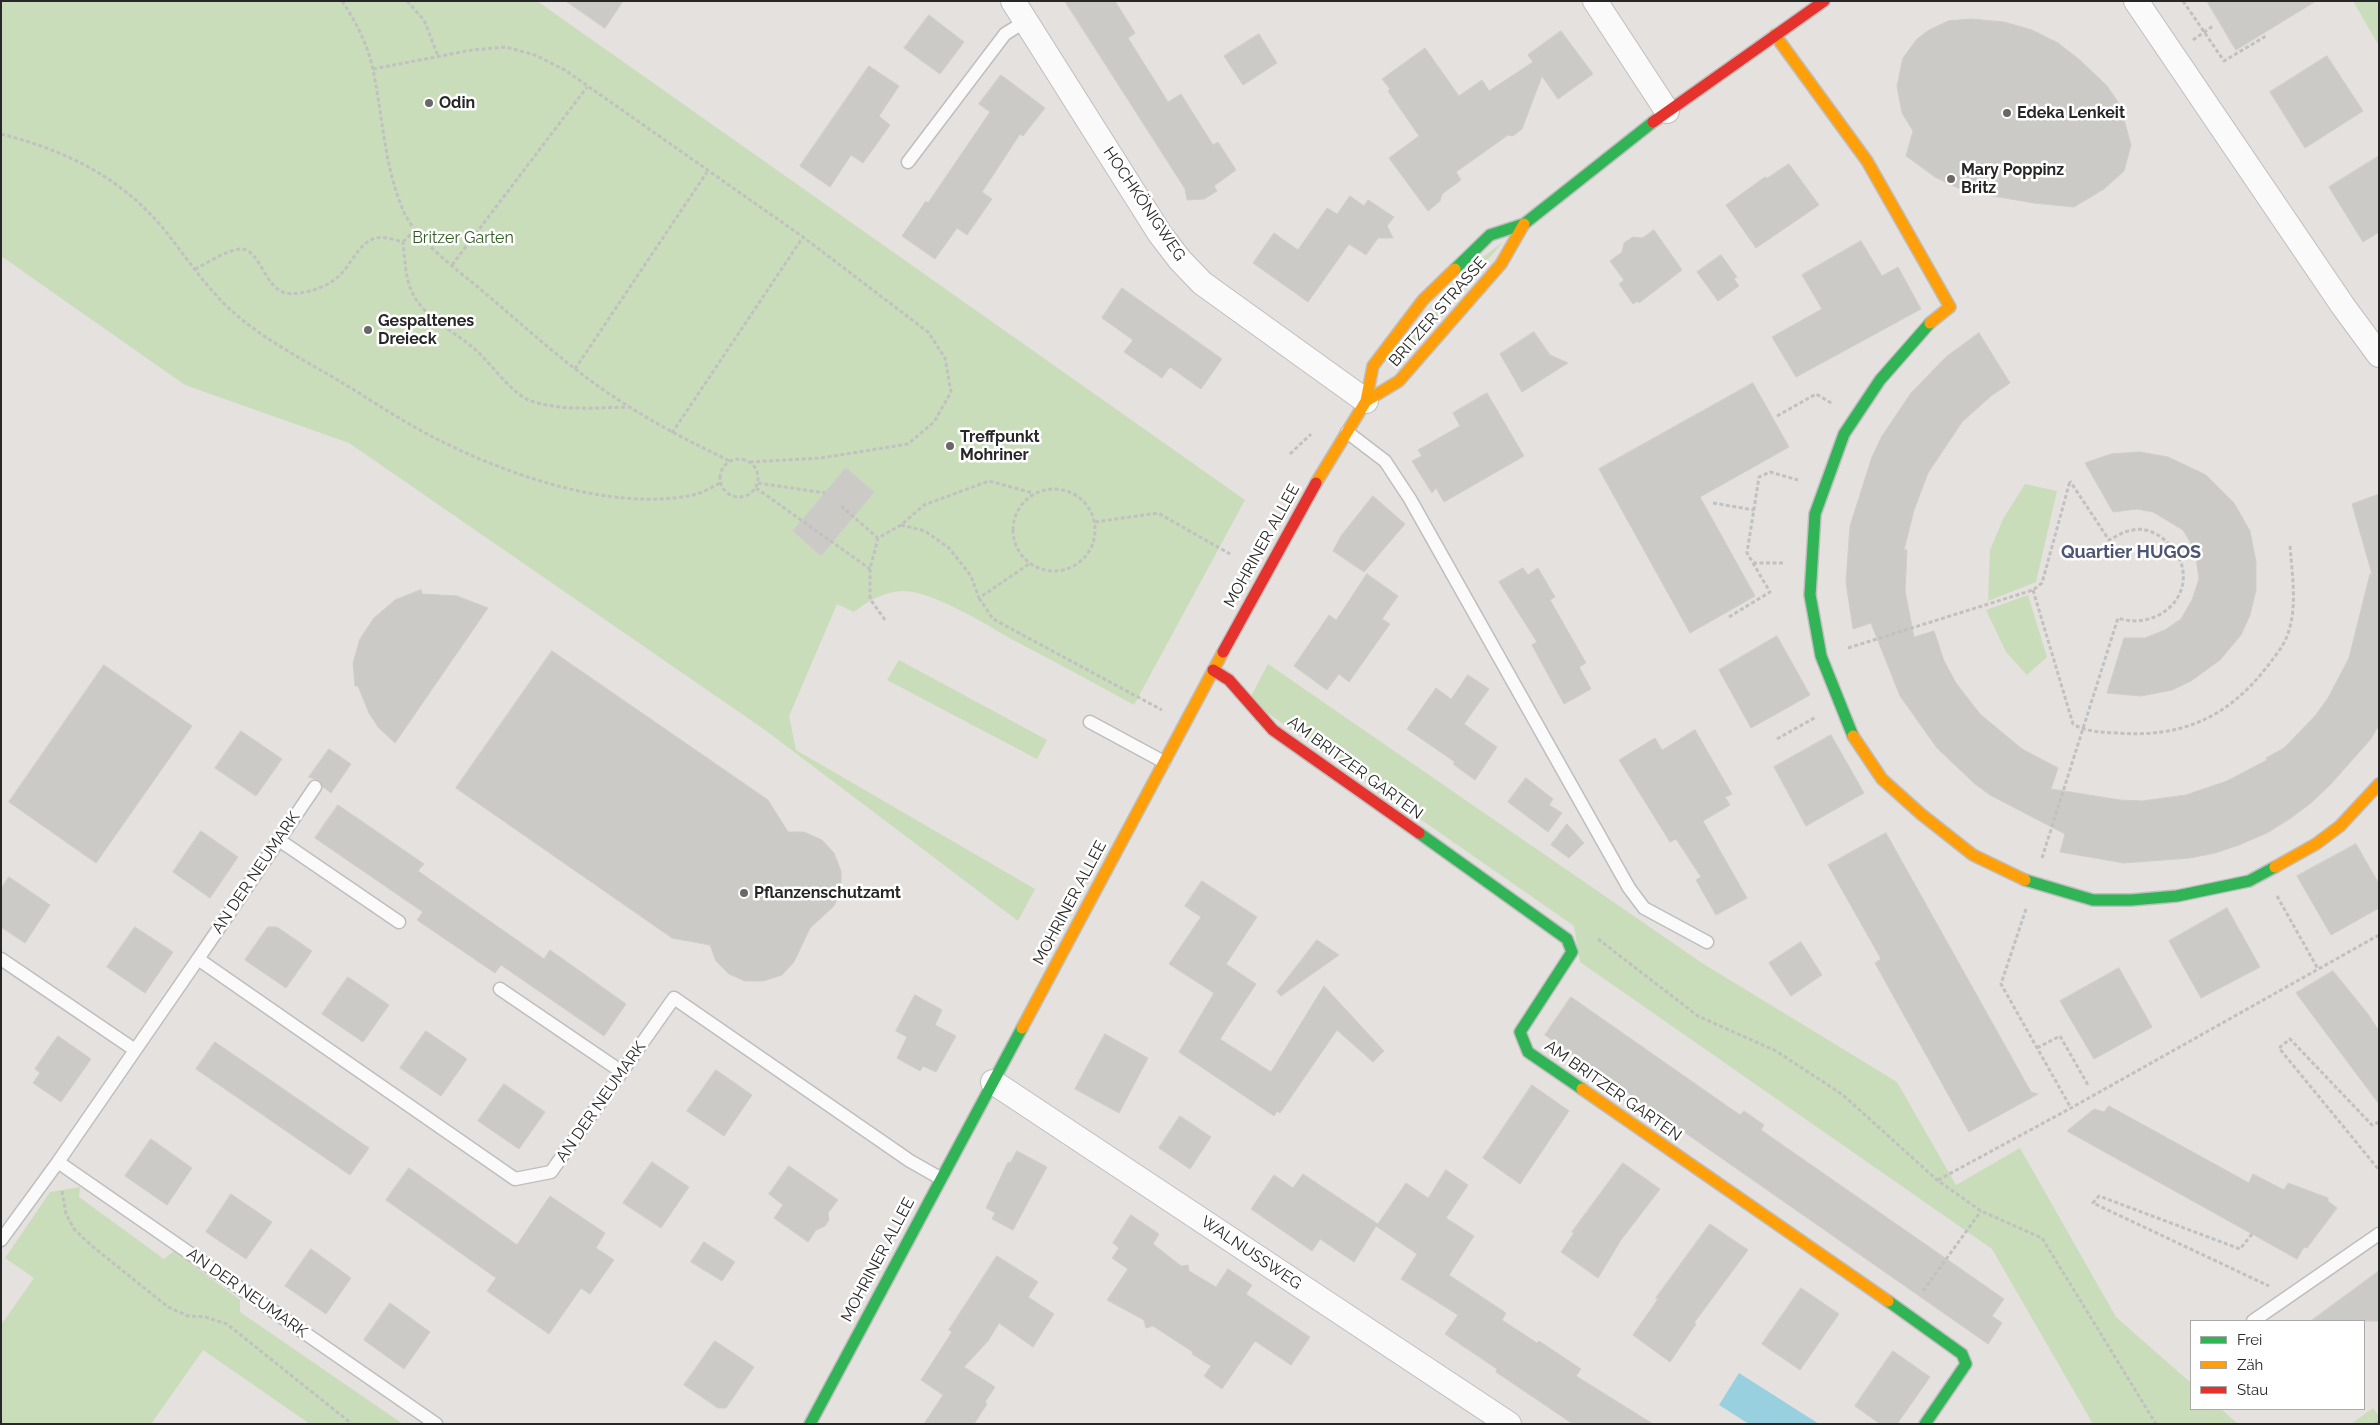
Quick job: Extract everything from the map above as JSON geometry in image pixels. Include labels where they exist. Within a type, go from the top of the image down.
[{"type":"street","points":[[1595,1],[1667,111]]},
{"type":"street","name":"BRITZER STRASSE","points":[[1366,401],[1373,366],[1423,300],[1490,235],[1524,224],[1667,111],[1824,1]]},
{"type":"street","points":[[2136,1],[2343,306],[2379,355]]},
{"type":"street","name":"HOCHKÖNIGWEG","points":[[1019,11],[1160,234],[1180,260],[1202,283],[1366,401]]},
{"type":"street","points":[[1775,35],[1867,162],[1950,307],[1925,327],[1880,380],[1844,434],[1815,514],[1810,596],[1821,656],[1852,734],[1882,779],[1921,814],[1973,855],[2034,884],[2093,900],[2131,900],[2177,896],[2249,881],[2316,844],[2332,832],[2379,784]]},
{"type":"street","name":"BRITZER STRASSE","points":[[1366,401],[1398,381],[1501,264],[1524,224]]},
{"type":"street","name":"MOHRINER ALLEE","points":[[810,1424],[1299,510],[1366,401]]},
{"type":"street","name":"AM BRITZER GARTEN","points":[[1213,670],[1229,680],[1273,730],[1567,939],[1572,952],[1520,1032],[1528,1052],[1908,1314],[1962,1354],[1966,1364],[1925,1424]]},
{"type":"street","name":"WALNUSSWEG","points":[[993,1082],[1509,1424]]},
{"type":"lane","points":[[908,162],[1005,34],[1019,11]]},
{"type":"lane","points":[[1347,432],[1386,461],[1410,499],[1629,888],[1644,908],[1707,942]]},
{"type":"lane","points":[[1090,722],[1164,762]]},
{"type":"lane","name":"AN DER NEUMARK","points":[[1,1240],[58,1162],[315,787]]},
{"type":"lane","points":[[279,840],[399,922]]},
{"type":"lane","name":"AN DER NEUMARK","points":[[198,959],[515,1179],[551,1172],[674,998],[910,1161],[940,1178]]},
{"type":"lane","points":[[1,960],[134,1050]]},
{"type":"lane","points":[[500,989],[622,1072]]},
{"type":"lane","name":"AN DER NEUMARK","points":[[58,1162],[436,1424]]},
{"type":"lane","points":[[2254,1320],[2379,1234]]},
{"type":"path","points":[[342,1],[365,43],[373,69],[385,151],[403,211],[415,230],[452,265],[575,369],[629,407],[672,433],[730,461]]},
{"type":"path","points":[[407,1],[424,20],[438,56]]},
{"type":"path","points":[[2183,1],[2224,62],[2266,36]]},
{"type":"path","points":[[373,69],[438,56],[506,47],[535,55],[564,70],[588,86],[707,172],[803,237],[928,332],[945,358],[951,392],[934,422],[908,444],[821,458],[750,462],[740,459],[730,461],[722,468],[720,483],[727,494],[740,498],[752,493],[756,488],[758,483],[757,471],[750,462]]},
{"type":"path","points":[[452,265],[588,86]]},
{"type":"path","points":[[1,134],[42,144],[90,166],[131,195],[160,225],[221,301],[260,332],[431,436],[492,464],[546,483],[616,498],[694,495],[720,483]]},
{"type":"path","points":[[575,369],[707,172]]},
{"type":"path","points":[[403,242],[415,230]]},
{"type":"path","points":[[672,433],[803,237]]},
{"type":"path","points":[[195,269],[235,250],[243,249],[251,254],[276,289],[286,293],[306,291],[322,286],[339,277],[369,241],[377,238],[403,242]]},
{"type":"path","points":[[403,242],[408,280],[413,295],[421,306],[440,324],[476,350],[516,392],[530,400],[564,408],[629,407]]},
{"type":"path","points":[[1777,416],[1816,394],[1856,417]]},
{"type":"path","points":[[1729,617],[1770,592],[1747,553],[1759,477],[1770,472],[1824,488]]},
{"type":"path","points":[[885,620],[870,599],[870,569],[878,538],[901,525],[924,505],[989,481],[1033,493]]},
{"type":"path","points":[[1821,656],[2032,590],[2042,583],[2070,481],[2109,540],[2135,529],[2150,532],[2163,538],[2174,551],[2182,567],[2182,582],[2177,598],[2168,609],[2156,618],[2144,622],[2131,623],[2118,618],[2001,984],[2071,1108]]},
{"type":"path","points":[[758,483],[825,493]]},
{"type":"path","points":[[756,488],[870,569]]},
{"type":"path","points":[[1046,488],[1059,488],[1072,492],[1087,505],[1095,522],[1095,536],[1090,550],[1082,561],[1070,568],[1056,572],[1042,570],[1029,564],[1020,554],[1014,541],[1012,527],[1015,514],[1023,502],[1033,493],[1046,488]]},
{"type":"path","points":[[1713,503],[1754,510]]},
{"type":"path","points":[[841,506],[878,538]]},
{"type":"path","points":[[1095,522],[1158,513],[1230,554]]},
{"type":"path","points":[[901,525],[925,531],[949,548],[971,576],[979,598],[993,619],[1163,710]]},
{"type":"path","points":[[2032,590],[2073,724],[2083,730],[2144,735],[2173,732],[2196,723],[2228,706],[2250,688],[2287,637],[2294,603],[2290,546]]},
{"type":"path","points":[[979,598],[1029,564]]},
{"type":"path","points":[[1777,739],[1840,704]]},
{"type":"path","points":[[2264,873],[2318,969]]},
{"type":"path","points":[[1937,1180],[2071,1108],[2379,935]]},
{"type":"path","points":[[1597,939],[1698,1016],[1776,1051],[1843,1095],[1937,1180],[1982,1211],[2042,1238],[2156,1424]]},
{"type":"path","points":[[2037,1048],[2060,1036],[2088,1085]]},
{"type":"path","points":[[2379,1122],[2372,1125],[2290,1039],[2279,1048],[2379,1170]]},
{"type":"path","points":[[58,1162],[66,1214],[74,1229],[92,1246],[168,1307],[188,1316],[205,1317],[227,1324],[352,1424]]},
{"type":"path","points":[[2252,1234],[2240,1249],[2099,1196],[2093,1203],[2274,1288],[2286,1297]]},
{"type":"path","points":[[1908,1314],[1982,1211]]},
{"type":"path","points":[[2375,1424],[2379,1422]]},
{"type":"green space","name":"Britzer Garten","points":[[1,1],[537,1],[1245,500],[1134,705],[974,618],[928,596],[902,591],[888,593],[870,601],[854,612],[837,604],[789,716],[796,750],[1035,889],[1018,921],[765,730],[349,443],[185,385],[1,256]]},
{"type":"green space","points":[[2353,1],[2379,1],[2379,46]]},
{"type":"green space","points":[[1503,242],[1412,348],[1403,342],[1475,263]]},
{"type":"green space","points":[[2025,484],[2057,491],[2036,582],[1988,601],[1990,550],[2003,519]]},
{"type":"green space","points":[[2028,595],[2047,657],[2027,675],[2006,652],[1986,610]]},
{"type":"green space","points":[[899,660],[1047,740],[1037,759],[887,680]]},
{"type":"green space","points":[[1268,664],[1702,963],[1897,1082],[1956,1185],[2020,1148],[2116,1317],[2190,1382],[2190,1410],[2222,1410],[2238,1424],[2093,1424],[1992,1249],[1580,962],[1574,926],[1249,700]]},
{"type":"green space","points":[[80,1187],[79,1197],[164,1259],[174,1251],[240,1300],[240,1312],[403,1424],[310,1424],[203,1350],[151,1424],[1,1424],[1,1325],[34,1278],[5,1258],[50,1192]]},
{"type":"green space","points":[[2373,1408],[2379,1416],[2379,1424],[2351,1424]]},
{"type":"water","points":[[1739,1373],[1819,1424],[1749,1424],[1719,1405]]},
{"type":"building","points":[[566,1],[623,1],[605,28]]},
{"type":"building","points":[[1065,1],[1115,1],[1135,33],[1128,38],[1168,102],[1181,94],[1213,145],[1218,142],[1236,170],[1214,186],[1217,191],[1204,199],[1187,200],[1185,189]]},
{"type":"building","points":[[2207,1],[2316,1],[2236,50]]},
{"type":"building","points":[[929,15],[964,42],[940,74],[904,48]]},
{"type":"building","points":[[1971,19],[2004,22],[2032,30],[2058,43],[2081,61],[2107,86],[2120,105],[2131,145],[2124,171],[2104,189],[2074,207],[2034,203],[1964,191],[1935,177],[1906,156],[1913,131],[1902,113],[1897,86],[1903,58],[1917,39],[1929,30],[1948,21]]},
{"type":"building","points":[[1561,31],[1593,74],[1558,99],[1542,76],[1522,129],[1513,136],[1508,135],[1456,172],[1461,180],[1442,194],[1440,201],[1428,211],[1389,158],[1419,136],[1388,91],[1390,89],[1382,79],[1425,48],[1459,96],[1482,80],[1489,91],[1533,62],[1528,55]]},
{"type":"building","points":[[1259,34],[1277,63],[1243,85],[1224,56]]},
{"type":"building","points":[[2327,56],[2363,111],[2305,148],[2270,92]]},
{"type":"building","points":[[869,66],[899,86],[879,116],[890,125],[863,163],[851,155],[830,187],[800,166]]},
{"type":"building","points":[[1001,75],[1045,108],[1023,136],[1020,134],[982,192],[992,199],[967,235],[957,228],[935,259],[902,236],[926,201],[928,203],[990,112],[979,104]]},
{"type":"building","points":[[2379,156],[2379,232],[2363,242],[2329,187]]},
{"type":"building","points":[[1789,164],[1819,205],[1756,248],[1726,205],[1765,177],[1767,178]]},
{"type":"building","points":[[1350,196],[1364,206],[1368,200],[1394,217],[1387,226],[1393,238],[1378,238],[1366,255],[1349,244],[1308,302],[1253,263],[1274,233],[1298,250],[1327,208],[1337,214]]},
{"type":"building","points":[[1654,230],[1682,270],[1639,303],[1638,301],[1633,304],[1619,284],[1624,280],[1610,261],[1622,252],[1624,243],[1633,237],[1642,238]]},
{"type":"building","points":[[1861,241],[1882,276],[1898,267],[1921,309],[1796,377],[1772,337],[1822,309],[1802,275]]},
{"type":"building","points":[[1721,255],[1737,277],[1734,279],[1739,286],[1718,301],[1697,272]]},
{"type":"building","points":[[1122,288],[1222,359],[1201,389],[1170,367],[1162,378],[1124,352],[1133,340],[1102,318]]},
{"type":"building","points":[[1534,332],[1550,355],[1568,363],[1522,392],[1500,354]]},
{"type":"building","points":[[1979,333],[2010,383],[1991,396],[1962,422],[1928,473],[1914,510],[1904,550],[1907,550],[1905,591],[1914,637],[1934,631],[1944,661],[1956,683],[1980,714],[2022,749],[2058,768],[2051,789],[2120,800],[2142,801],[2186,795],[2227,781],[2267,760],[2266,758],[2284,748],[2315,716],[2328,698],[2349,658],[2370,574],[2372,574],[2352,504],[2379,494],[2379,574],[2376,575],[2379,575],[2379,725],[2370,740],[2330,785],[2311,803],[2267,833],[2215,853],[2190,858],[2124,863],[2060,852],[2065,834],[1990,795],[1975,784],[1937,748],[1900,696],[1871,623],[1853,629],[1846,582],[1850,526],[1872,457],[1882,436],[1911,393],[1946,357]]},
{"type":"building","points":[[1753,383],[1789,447],[1700,497],[1755,596],[1690,633],[1599,469]]},
{"type":"building","points":[[1487,393],[1524,456],[1444,502],[1436,488],[1432,493],[1412,461],[1422,456],[1418,450],[1460,426],[1453,413]]},
{"type":"building","points":[[2140,452],[2168,457],[2206,475],[2234,503],[2250,531],[2256,562],[2256,590],[2250,615],[2241,635],[2220,660],[2191,681],[2172,690],[2141,696],[2107,693],[2124,638],[2145,638],[2165,630],[2181,619],[2192,600],[2199,579],[2195,550],[2183,530],[2153,512],[2137,509],[2113,512],[2085,463],[2111,454]]},
{"type":"building","points":[[846,468],[874,492],[821,556],[793,531]]},
{"type":"building","points":[[1373,496],[1405,524],[1364,572],[1333,551],[1341,536]]},
{"type":"building","points":[[1523,568],[1528,575],[1538,568],[1555,597],[1550,600],[1586,663],[1579,667],[1591,689],[1564,704],[1532,645],[1537,642],[1499,582]]},
{"type":"building","points":[[1367,574],[1398,596],[1382,619],[1390,624],[1349,682],[1339,674],[1327,690],[1294,666],[1329,615],[1336,620]]},
{"type":"building","points":[[421,590],[422,594],[457,596],[488,608],[395,743],[378,727],[369,713],[358,686],[355,686],[353,663],[360,639],[374,618],[395,600]]},
{"type":"building","points":[[1777,636],[1810,695],[1751,728],[1719,670]]},
{"type":"building","points":[[552,651],[768,800],[788,832],[804,832],[822,840],[834,853],[841,871],[841,889],[834,906],[810,928],[794,962],[782,975],[763,981],[745,981],[729,974],[716,961],[710,945],[672,938],[456,788]]},
{"type":"building","points":[[104,665],[192,726],[96,863],[9,802]]},
{"type":"building","points":[[1468,675],[1489,689],[1464,724],[1497,747],[1475,780],[1453,764],[1455,762],[1407,729],[1436,688],[1451,699]]},
{"type":"building","points":[[1695,730],[1732,794],[1725,797],[1730,805],[1703,821],[1747,898],[1716,915],[1696,880],[1701,877],[1676,839],[1670,842],[1619,760],[1655,738],[1662,750]]},
{"type":"building","points":[[241,731],[282,759],[256,796],[215,768]]},
{"type":"building","points":[[1831,735],[1864,793],[1806,826],[1774,767]]},
{"type":"building","points":[[329,749],[351,764],[331,793],[323,787],[320,781],[309,777]]},
{"type":"building","points":[[1526,778],[1553,799],[1549,805],[1562,813],[1548,832],[1508,802]]},
{"type":"building","points":[[338,805],[424,864],[418,871],[544,959],[550,950],[626,1004],[604,1036],[501,965],[495,973],[417,920],[423,912],[315,838]]},
{"type":"building","points":[[1567,824],[1584,843],[1569,858],[1551,845]]},
{"type":"building","points":[[201,831],[238,857],[210,898],[173,872]]},
{"type":"building","points":[[1886,833],[2031,1092],[2038,1094],[1969,1132],[1875,963],[1881,959],[1828,865]]},
{"type":"building","points":[[2356,844],[2379,884],[2379,908],[2331,935],[2297,876]]},
{"type":"building","points":[[9,877],[50,905],[25,943],[1,927],[1,889]]},
{"type":"building","points":[[1202,881],[1257,917],[1226,964],[1256,984],[1220,1039],[1271,1072],[1324,986],[1384,1051],[1373,1062],[1337,1030],[1280,1113],[1277,1111],[1274,1116],[1179,1052],[1214,993],[1169,964],[1201,917],[1185,906]]},
{"type":"building","points":[[2227,908],[2260,967],[2201,998],[2169,941]]},
{"type":"building","points":[[135,927],[173,952],[145,993],[107,967]]},
{"type":"building","points":[[268,927],[277,927],[312,951],[286,988],[245,960]]},
{"type":"building","points":[[1317,940],[1339,955],[1281,996],[1277,992]]},
{"type":"building","points":[[1801,942],[1822,975],[1791,996],[1769,963]]},
{"type":"building","points":[[2119,968],[2152,1027],[2094,1059],[2060,1001]]},
{"type":"building","points":[[2333,971],[2368,1014],[2379,1031],[2379,1104],[2296,993]]},
{"type":"building","points":[[348,977],[389,1005],[363,1042],[322,1014]]},
{"type":"building","points":[[915,995],[942,1010],[935,1025],[956,1036],[936,1072],[923,1066],[920,1071],[897,1058],[907,1037],[896,1031]]},
{"type":"building","points":[[1571,997],[1740,1115],[1744,1111],[1764,1125],[1761,1130],[2004,1299],[1992,1316],[2002,1323],[1988,1344],[1545,1035]]},
{"type":"building","points":[[426,1031],[467,1059],[441,1096],[400,1068]]},
{"type":"building","points":[[1105,1034],[1148,1058],[1119,1113],[1075,1089]]},
{"type":"building","points":[[58,1036],[91,1059],[61,1102],[33,1083],[40,1073],[35,1069]]},
{"type":"building","points":[[215,1042],[369,1148],[350,1175],[196,1069]]},
{"type":"building","points":[[716,1070],[752,1095],[724,1136],[687,1111]]},
{"type":"building","points":[[504,1084],[545,1112],[519,1149],[478,1121]]},
{"type":"building","points":[[1532,1085],[1569,1111],[1520,1184],[1483,1158]]},
{"type":"building","points":[[2109,1106],[2249,1183],[2253,1174],[2284,1190],[2288,1183],[2328,1198],[2328,1201],[2337,1208],[2307,1248],[2304,1247],[2297,1259],[2067,1131],[2094,1109],[2104,1112]]},
{"type":"building","points":[[1180,1116],[1211,1137],[1190,1169],[1159,1148]]},
{"type":"building","points":[[151,1139],[192,1168],[167,1205],[125,1176]]},
{"type":"building","points":[[1017,1151],[1047,1167],[1013,1230],[992,1219],[995,1213],[986,1208],[1008,1162],[1010,1163]]},
{"type":"building","points":[[652,1162],[689,1187],[661,1228],[623,1203]]},
{"type":"building","points":[[1623,1163],[1660,1189],[1621,1240],[1598,1278],[1561,1252],[1574,1233],[1572,1232]]},
{"type":"building","points":[[789,1166],[838,1200],[828,1213],[829,1220],[825,1226],[816,1230],[808,1242],[774,1218],[783,1205],[769,1194]]},
{"type":"building","points":[[409,1168],[517,1245],[550,1196],[605,1233],[596,1248],[614,1260],[590,1294],[581,1288],[549,1334],[487,1291],[496,1278],[386,1200]]},
{"type":"building","points":[[1446,1170],[1468,1185],[1446,1218],[1474,1236],[1449,1275],[1506,1313],[1502,1320],[1537,1343],[1539,1341],[1581,1369],[1576,1376],[1653,1424],[1573,1424],[1496,1372],[1497,1369],[1445,1334],[1458,1315],[1401,1279],[1417,1254],[1376,1226],[1354,1262],[1320,1239],[1312,1251],[1251,1209],[1274,1175],[1293,1188],[1303,1174],[1378,1224],[1406,1183],[1428,1198]]},
{"type":"building","points":[[231,1194],[272,1222],[246,1259],[206,1232]]},
{"type":"building","points":[[1131,1215],[1159,1234],[1153,1244],[1181,1266],[1188,1265],[1189,1271],[1216,1287],[1228,1269],[1252,1285],[1246,1294],[1310,1337],[1291,1365],[1255,1341],[1222,1389],[1204,1376],[1211,1366],[1192,1354],[1193,1352],[1153,1326],[1146,1328],[1144,1320],[1107,1300],[1128,1269],[1112,1258],[1119,1248],[1113,1243]]},
{"type":"building","points":[[1710,1224],[1748,1250],[1694,1323],[1696,1324],[1670,1362],[1633,1335],[1658,1299],[1656,1298]]},
{"type":"building","points":[[704,1242],[735,1262],[722,1281],[691,1262]]},
{"type":"building","points":[[311,1249],[351,1278],[326,1314],[285,1286]]},
{"type":"building","points":[[997,1256],[1038,1282],[1028,1297],[1054,1314],[1033,1347],[999,1323],[988,1341],[964,1367],[995,1387],[974,1424],[924,1424],[943,1395],[921,1380],[952,1332],[949,1330]]},
{"type":"building","points":[[2379,1271],[2379,1321],[2312,1320]]},
{"type":"building","points":[[1801,1288],[1839,1314],[1800,1370],[1762,1344]]},
{"type":"building","points":[[390,1303],[430,1332],[404,1369],[364,1340]]},
{"type":"building","points":[[715,1341],[754,1367],[726,1408],[718,1408],[684,1385]]},
{"type":"building","points":[[1893,1351],[1930,1377],[1897,1424],[1880,1424],[1855,1406]]},
{"type":"traffic: fast","points":[[1455,269],[1490,235],[1524,224],[1653,122]]},
{"type":"traffic: fast","points":[[1853,736],[1821,656],[1810,595],[1815,514],[1844,434],[1880,380],[1930,323]]},
{"type":"traffic: fast","points":[[1419,833],[1567,939],[1572,952],[1520,1032],[1528,1052],[1582,1089]]},
{"type":"traffic: fast","points":[[2025,880],[2093,900],[2131,900],[2177,896],[2249,881],[2275,867]]},
{"type":"traffic: fast","points":[[810,1424],[1022,1028]]},
{"type":"traffic: fast","points":[[1888,1301],[1962,1354],[1966,1364],[1925,1424]]},
{"type":"traffic: slow","points":[[1775,35],[1867,161],[1950,307],[1930,323]]},
{"type":"traffic: slow","points":[[1366,401],[1399,381],[1501,264],[1524,224]]},
{"type":"traffic: slow","points":[[1316,483],[1366,401],[1373,366],[1423,300],[1455,269]]},
{"type":"traffic: slow","points":[[1022,1028],[1223,652]]},
{"type":"traffic: slow","points":[[1853,736],[1882,779],[1921,814],[1973,855],[2025,880]]},
{"type":"traffic: slow","points":[[2275,867],[2316,844],[2340,826],[2379,784]]},
{"type":"traffic: slow","points":[[1582,1089],[1888,1301]]},
{"type":"traffic: jam","points":[[1653,122],[1824,1]]},
{"type":"traffic: jam","points":[[1223,652],[1316,483]]},
{"type":"traffic: jam","points":[[1213,670],[1229,680],[1273,730],[1419,833]]},
{"type":"place","name":"Odin","points":[[429,103]]},
{"type":"place","name":"Edeka Lenkeit","points":[[2007,113]]},
{"type":"place","name":"Mary Poppinz Britz","points":[[1951,179]]},
{"type":"place","name":"Gespaltenes Dreieck","points":[[368,330]]},
{"type":"place","name":"Treffpunkt Mohriner","points":[[950,446]]},
{"type":"place","name":"Pflanzenschutzamt","points":[[744,893]]},
{"type":"district","name":"Quartier HUGOS","points":[[2131,553]]}]
